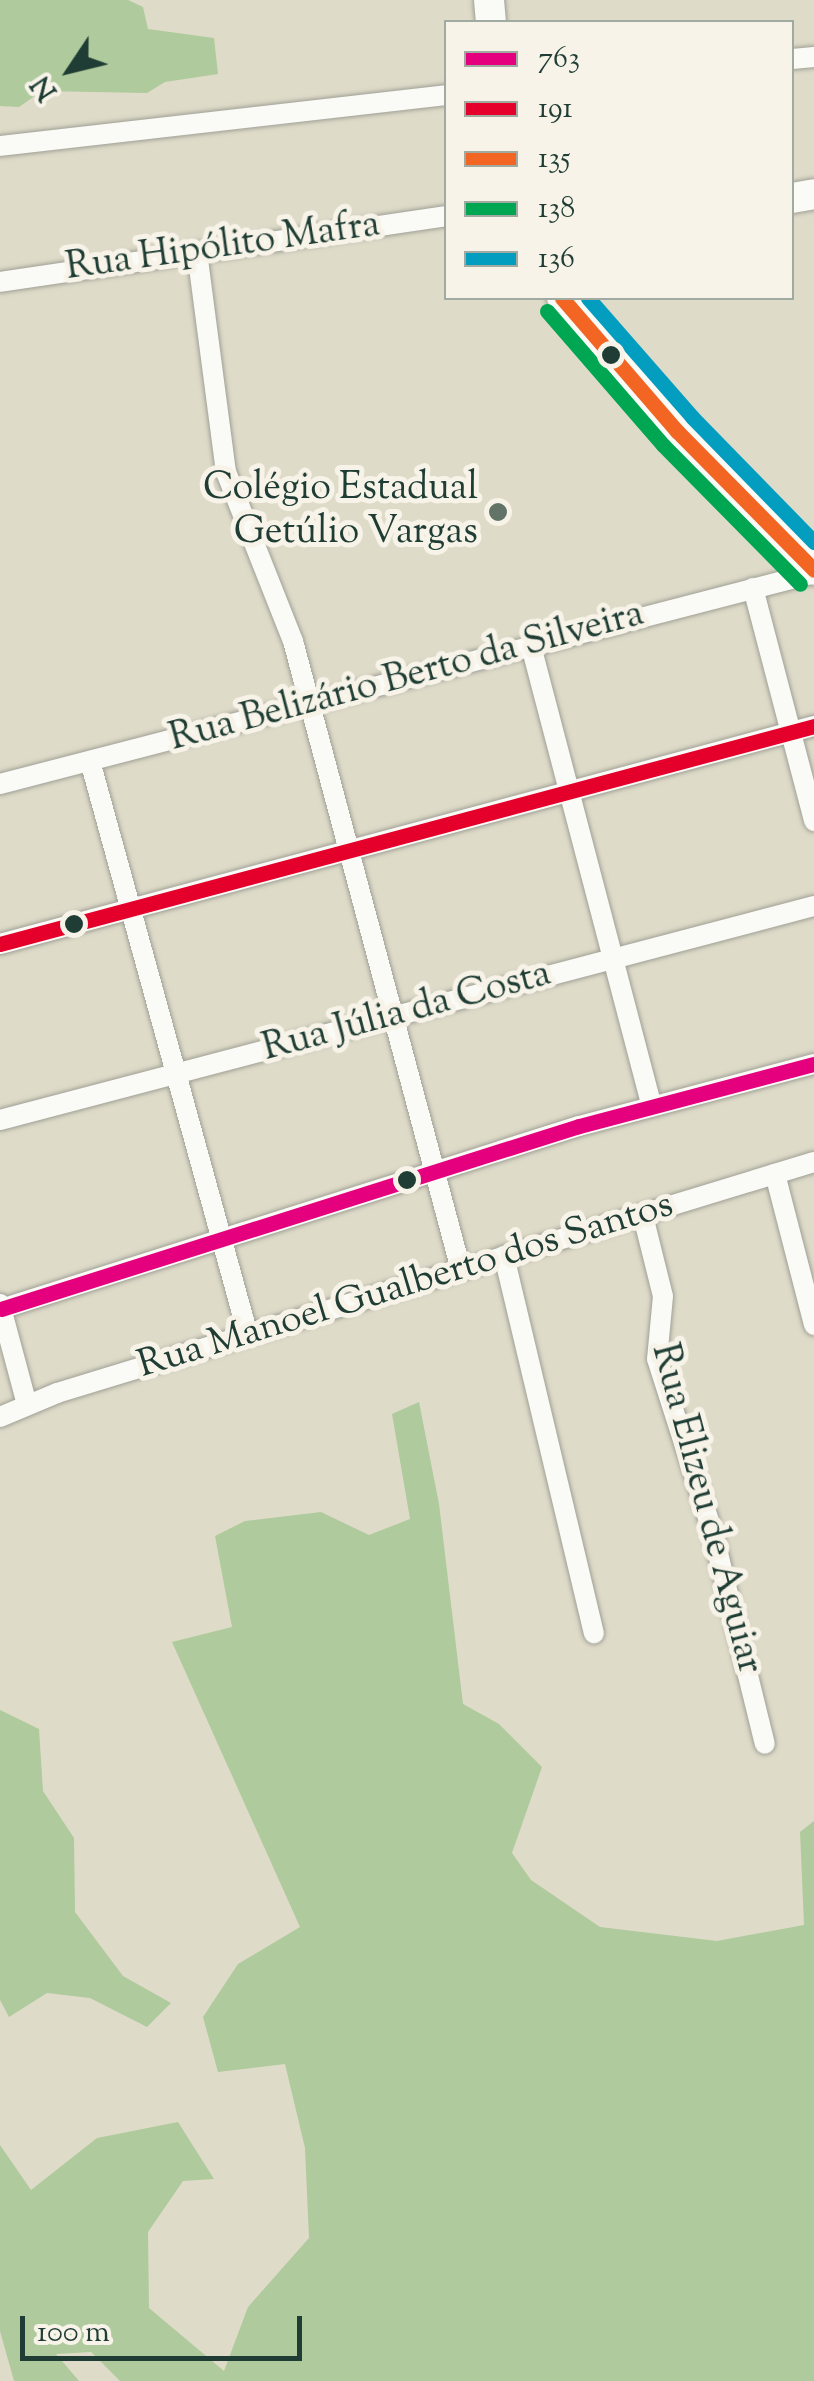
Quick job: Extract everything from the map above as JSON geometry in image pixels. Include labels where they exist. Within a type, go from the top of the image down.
[{"type":"main road","points":[[564,300],[677,431],[814,572]]},
{"type":"street","points":[[0,146],[444,95]]},
{"type":"street","name":"Rua Hipólito Mafra","points":[[0,282],[444,216]]},
{"type":"street","points":[[198,252],[226,472],[278,600],[310,704],[462,1270]]},
{"type":"street","name":"Rua Belizário Berto da Silveira","points":[[0,784],[814,572]]},
{"type":"street","points":[[754,588],[814,821]]},
{"type":"street","points":[[531,646],[652,1106]]},
{"type":"street","points":[[0,944],[814,726]]},
{"type":"street","points":[[90,761],[248,1335]]},
{"type":"street","name":"Rua Júlia da Costa","points":[[0,1120],[814,906]]},
{"type":"street","points":[[27,1405],[5,1346],[1,1306],[652,1106],[814,1064]]},
{"type":"street","name":"Rua Manoel Gualberto dos Santos","points":[[0,1417],[248,1335],[814,1162]]},
{"type":"street","points":[[775,1174],[814,1325]]},
{"type":"street","name":"Rua Elizeu de Aguiar","points":[[643,1216],[663,1296],[657,1358],[713,1533],[766,1744]]},
{"type":"street","points":[[504,1256],[594,1633]]},
{"type":"green space","points":[[0,0],[128,0],[143,7],[148,29],[214,38],[218,74],[165,82],[147,93],[42,91],[19,107],[0,106]]},
{"type":"green space","points":[[419,1402],[439,1504],[463,1704],[499,1724],[542,1767],[512,1853],[531,1880],[600,1927],[717,1941],[804,1925],[800,1832],[814,1821],[814,2381],[120,2381],[91,2352],[56,2354],[79,2381],[14,2381],[0,2331],[0,2145],[31,2190],[97,2138],[178,2122],[214,2179],[183,2181],[148,2232],[149,2308],[224,2371],[248,2307],[309,2238],[305,2148],[285,2064],[218,2072],[203,2017],[238,1964],[300,1927],[172,1642],[232,1627],[215,1536],[245,1521],[321,1512],[369,1535],[410,1519],[392,1414]]},
{"type":"green space","points":[[0,1710],[39,1729],[43,1791],[74,1838],[75,1912],[123,1976],[171,2003],[147,2027],[90,1998],[47,1993],[9,2017],[0,2000]]},
{"type":"transit line","name":"135","points":[[564,300],[677,431],[814,570]]},
{"type":"transit line","name":"136","points":[[590,300],[692,417],[814,542]]},
{"type":"transit line","name":"138","points":[[547,311],[663,445],[800,584]]},
{"type":"transit line","name":"191","points":[[0,944],[814,726]]},
{"type":"transit line","name":"763","points":[[1,1309],[579,1126],[814,1064]]},
{"type":"place","name":"Colégio Estadual Getúlio Vargas","points":[[498,512]]}]
